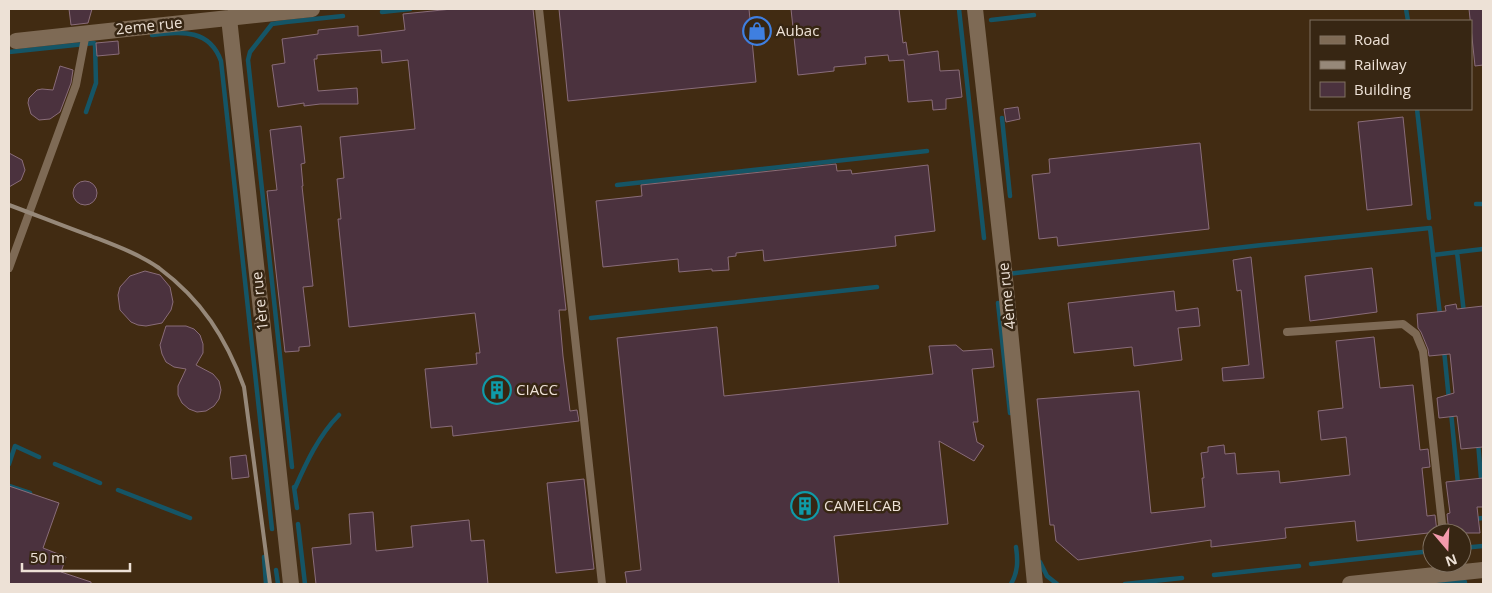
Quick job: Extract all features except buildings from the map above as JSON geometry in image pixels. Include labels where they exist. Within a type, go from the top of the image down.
[{"type":"street","name":"2eme rue","points":[[16,41],[312,9]]},
{"type":"street","name":"4ème rue","points":[[975,9],[1004,269],[1035,584]]},
{"type":"street","name":"1ère rue","points":[[229,18],[291,584]]},
{"type":"street","points":[[1350,584],[1422,573]]},
{"type":"lane","points":[[539,9],[602,584]]},
{"type":"lane","points":[[9,268],[76,85],[86,33]]},
{"type":"lane","points":[[1287,332],[1403,324],[1416,334],[1423,351],[1442,523]]},
{"type":"shaded area","points":[[9,9],[1483,9],[1483,584],[9,584]]},
{"type":"waterway","points":[[382,12],[410,9]]},
{"type":"waterway","points":[[959,9],[984,238]]},
{"type":"waterway","points":[[1406,9],[1408,20]]},
{"type":"waterway","points":[[991,20],[1034,15]]},
{"type":"waterway","points":[[292,467],[248,60],[250,52],[272,24],[343,16]]},
{"type":"waterway","points":[[152,35],[183,33],[202,37],[216,50],[221,61],[272,529]]},
{"type":"waterway","points":[[9,52],[94,43]]},
{"type":"waterway","points":[[86,112],[96,83],[95,44]]},
{"type":"waterway","points":[[1417,110],[1429,218]]},
{"type":"waterway","points":[[1002,118],[1010,196]]},
{"type":"waterway","points":[[617,185],[927,151]]},
{"type":"waterway","points":[[1476,204],[1483,204]]},
{"type":"waterway","points":[[1008,274],[1430,228],[1440,315]]},
{"type":"waterway","points":[[1433,255],[1483,249]]},
{"type":"waterway","points":[[1457,252],[1464,313]]},
{"type":"waterway","points":[[591,318],[877,287]]},
{"type":"waterway","points":[[998,303],[1010,413]]},
{"type":"waterway","points":[[1444,350],[1449,400]]},
{"type":"waterway","points":[[1451,412],[1458,484]]},
{"type":"waterway","points":[[295,488],[319,440],[339,415]]},
{"type":"waterway","points":[[1478,442],[1481,478]]},
{"type":"waterway","points":[[9,464],[15,446],[39,457]]},
{"type":"waterway","points":[[55,464],[100,483]]},
{"type":"waterway","points":[[9,486],[30,493]]},
{"type":"waterway","points":[[294,487],[297,508]]},
{"type":"waterway","points":[[118,490],[190,518]]},
{"type":"waterway","points":[[1474,519],[1483,518]]},
{"type":"waterway","points":[[298,524],[305,584]]},
{"type":"waterway","points":[[1472,547],[1483,546]]},
{"type":"waterway","points":[[1011,584],[1017,566],[1016,547]]},
{"type":"waterway","points":[[1311,564],[1422,552]]},
{"type":"waterway","points":[[264,557],[266,584]]},
{"type":"waterway","points":[[1040,562],[1047,576],[1057,584]]},
{"type":"waterway","points":[[1214,575],[1299,566]]},
{"type":"waterway","points":[[276,570],[278,584]]},
{"type":"waterway","points":[[1125,584],[1182,578]]},
{"type":"waterway","points":[[1438,584],[1465,582]]},
{"type":"railway","points":[[9,205],[117,246],[151,263],[188,293],[211,321],[221,336],[244,387],[270,584]]},
{"type":"place","name":"Aubac","points":[[757,31]]},
{"type":"place","name":"CIACC","points":[[497,390]]},
{"type":"place","name":"CAMELCAB","points":[[805,506]]}]
